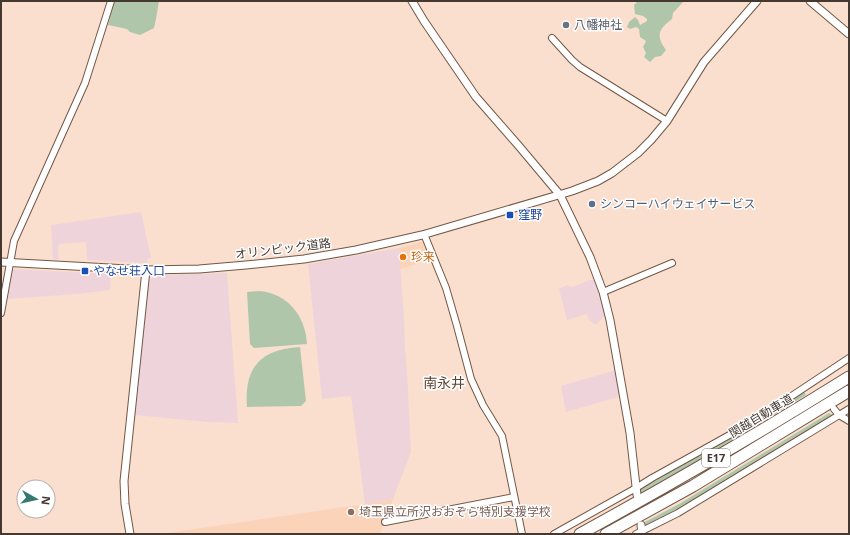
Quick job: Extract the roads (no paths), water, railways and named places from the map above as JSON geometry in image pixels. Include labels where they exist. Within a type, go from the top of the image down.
[{"type":"highway","name":"関越自動車道","points":[[580,534],[688,475],[849,377]]},
{"type":"highway","name":"関越自動車道","points":[[606,534],[693,486],[849,391]]},
{"type":"street","points":[[1,313],[14,241],[85,83],[110,1]]},
{"type":"street","points":[[412,1],[476,97],[560,195],[587,250],[603,292],[610,320],[630,433],[636,492]]},
{"type":"street","name":"オリンピック道路","points":[[1,262],[146,270],[199,269],[304,259],[356,250],[424,234],[560,195],[598,181],[612,174],[641,150],[657,134],[667,121],[704,62],[756,1]]},
{"type":"street","points":[[810,1],[849,34]]},
{"type":"street","points":[[552,38],[580,67],[667,121]]},
{"type":"street","points":[[424,234],[446,288],[471,379],[483,405],[502,436],[522,534]]},
{"type":"street","points":[[603,292],[672,263]]},
{"type":"street","points":[[130,534],[125,504],[124,481],[146,270]]},
{"type":"street","points":[[554,534],[636,492],[652,478],[751,423],[849,358]]},
{"type":"street","points":[[804,387],[809,393]]},
{"type":"street","points":[[834,409],[839,415],[849,421]]},
{"type":"street","points":[[640,531],[678,513],[849,409]]},
{"type":"street","points":[[385,522],[514,497]]},
{"type":"place","name":"八幡神社","points":[[566,25]]},
{"type":"place","name":"シンコーハイウェイサービス","points":[[592,204]]},
{"type":"place","name":"窪野","points":[[510,215]]},
{"type":"place","name":"珍来","points":[[403,257]]},
{"type":"place","name":"やなせ荘入口","points":[[85,271]]},
{"type":"place","name":"埼玉県立所沢おおぞら特別支援学校","points":[[351,512]]},
{"type":"district","name":"南永井","points":[[444,383]]}]
